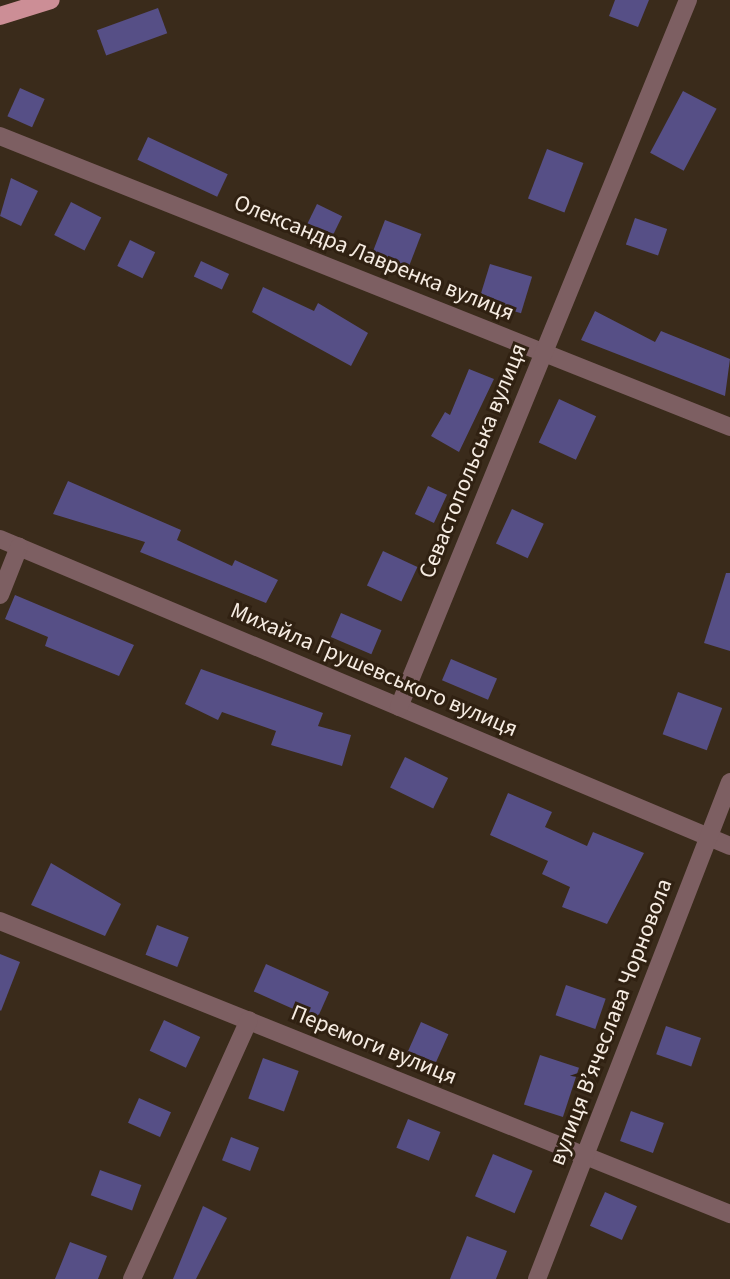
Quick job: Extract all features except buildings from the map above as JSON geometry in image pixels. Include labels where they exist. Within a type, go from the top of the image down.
[{"type":"main road","points":[[0,16],[51,0]]},
{"type":"street","name":"Севастопольська вулиця","points":[[399,707],[688,0]]},
{"type":"street","name":"Олександра Лавренка вулиця","points":[[0,136],[730,427]]},
{"type":"street","name":"Михайла Грушевського вулиця","points":[[0,539],[730,846]]},
{"type":"street","points":[[0,595],[19,547]]},
{"type":"street","name":"вулиця В’ячеслава Чорновола","points":[[537,1279],[587,1157],[730,782]]},
{"type":"street","name":"Перемоги вулиця","points":[[0,921],[730,1214]]},
{"type":"street","points":[[132,1279],[249,1020]]}]
